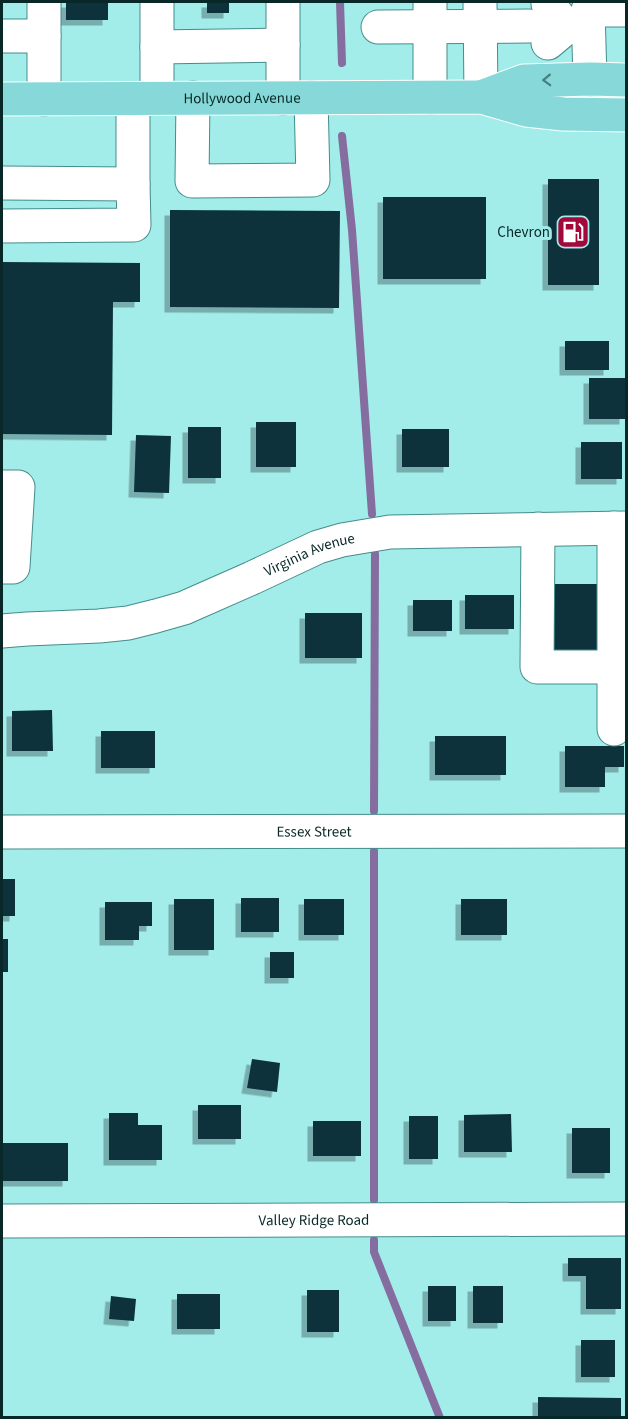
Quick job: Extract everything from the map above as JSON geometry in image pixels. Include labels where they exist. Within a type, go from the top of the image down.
[{"type":"main road","name":"Hollywood Avenue","points":[[481,97],[524,81],[627,80]]},
{"type":"main road","name":"Hollywood Avenue","points":[[2,99],[481,97],[526,110],[563,114],[627,115]]},
{"type":"street","points":[[44,2],[44,99]]},
{"type":"street","points":[[2,226],[134,225],[133,184],[145,98],[157,47],[157,2]]},
{"type":"street","points":[[193,98],[192,181],[313,180],[297,98],[283,45],[283,2]]},
{"type":"street","points":[[378,27],[430,14],[547,18],[627,10]]},
{"type":"street","points":[[430,14],[430,98]]},
{"type":"street","points":[[547,18],[590,79]]},
{"type":"street","points":[[481,97],[547,18]]},
{"type":"street","points":[[2,36],[44,36]]},
{"type":"street","points":[[157,47],[283,45]]},
{"type":"street","points":[[2,183],[133,184]]},
{"type":"street","points":[[2,486],[18,487],[13,567],[2,567]]},
{"type":"street","points":[[614,729],[620,667],[620,528]]},
{"type":"street","name":"Virginia Avenue","points":[[2,632],[99,626],[156,616],[184,608],[318,547],[342,540],[390,532],[620,528]]},
{"type":"street","points":[[538,530],[537,667],[620,667]]},
{"type":"street","name":"Essex Street","points":[[2,832],[627,831]]},
{"type":"street","name":"Valley Ridge Road","points":[[2,1221],[627,1219]]},
{"type":"building","points":[[66,2],[108,2],[108,20],[66,20]]},
{"type":"building","points":[[207,2],[229,2],[229,13],[207,13]]},
{"type":"building","name":"Chevron","points":[[548,179],[599,179],[599,285],[548,285]]},
{"type":"building","points":[[383,197],[486,197],[486,279],[383,279]]},
{"type":"building","points":[[170,210],[340,211],[339,308],[170,307]]},
{"type":"building","points":[[2,262],[140,263],[140,302],[113,302],[112,435],[2,434]]},
{"type":"building","points":[[565,341],[609,341],[609,370],[565,370]]},
{"type":"building","points":[[589,378],[625,378],[625,419],[589,419]]},
{"type":"building","points":[[256,422],[296,422],[296,467],[256,467]]},
{"type":"building","points":[[188,427],[221,427],[221,478],[188,478]]},
{"type":"building","points":[[402,429],[449,429],[449,467],[402,467]]},
{"type":"building","points":[[136,435],[171,436],[169,493],[134,492]]},
{"type":"building","points":[[581,442],[622,442],[622,479],[581,479]]},
{"type":"building","points":[[550,584],[600,584],[600,658],[550,658]]},
{"type":"building","points":[[465,595],[514,595],[514,629],[465,629]]},
{"type":"building","points":[[413,600],[452,600],[452,631],[413,631]]},
{"type":"building","points":[[305,613],[362,613],[362,658],[305,658]]},
{"type":"building","points":[[52,710],[53,751],[12,751],[12,711]]},
{"type":"building","points":[[101,731],[155,731],[155,768],[101,768]]},
{"type":"building","points":[[435,736],[506,736],[506,775],[435,775]]},
{"type":"building","points":[[565,746],[624,746],[624,767],[605,767],[605,787],[565,787]]},
{"type":"building","points":[[2,879],[15,879],[15,916],[2,916]]},
{"type":"building","points":[[241,898],[279,898],[279,932],[241,932]]},
{"type":"building","points":[[174,899],[214,899],[214,950],[174,950]]},
{"type":"building","points":[[304,899],[344,899],[344,935],[304,935]]},
{"type":"building","points":[[461,899],[507,899],[507,935],[461,935]]},
{"type":"building","points":[[105,902],[152,902],[152,926],[139,926],[139,940],[105,940]]},
{"type":"building","points":[[2,939],[8,939],[8,972],[2,972]]},
{"type":"building","points":[[270,952],[294,952],[294,978],[270,978]]},
{"type":"building","points":[[252,1059],[280,1063],[277,1092],[247,1088]]},
{"type":"building","points":[[198,1105],[241,1105],[241,1139],[198,1139]]},
{"type":"building","points":[[109,1113],[138,1113],[138,1125],[162,1125],[162,1160],[109,1160]]},
{"type":"building","points":[[511,1114],[512,1152],[464,1152],[464,1115]]},
{"type":"building","points":[[409,1116],[438,1116],[438,1159],[409,1159]]},
{"type":"building","points":[[313,1121],[361,1121],[361,1156],[313,1156]]},
{"type":"building","points":[[572,1128],[610,1128],[610,1173],[572,1173]]},
{"type":"building","points":[[2,1143],[68,1143],[68,1181],[2,1181]]},
{"type":"building","points":[[568,1258],[621,1258],[621,1309],[586,1309],[586,1276],[568,1276]]},
{"type":"building","points":[[428,1286],[456,1286],[456,1321],[428,1321]]},
{"type":"building","points":[[473,1286],[503,1286],[503,1323],[473,1323]]},
{"type":"building","points":[[307,1290],[339,1290],[339,1332],[307,1332]]},
{"type":"building","points":[[177,1294],[220,1294],[220,1329],[177,1329]]},
{"type":"building","points":[[111,1296],[136,1299],[134,1321],[109,1319]]},
{"type":"building","points":[[581,1340],[615,1340],[615,1377],[581,1377]]},
{"type":"building","points":[[538,1397],[621,1398],[621,1418],[538,1418]]},
{"type":"waterway","points":[[340,2],[342,63]]},
{"type":"waterway","points":[[342,136],[352,230],[372,514]]},
{"type":"waterway","points":[[374,811],[375,554]]},
{"type":"waterway","points":[[374,851],[374,1200]]},
{"type":"waterway","points":[[374,1240],[374,1252],[440,1418]]},
{"type":"place","name":"Chevron","points":[[573,232]]}]
